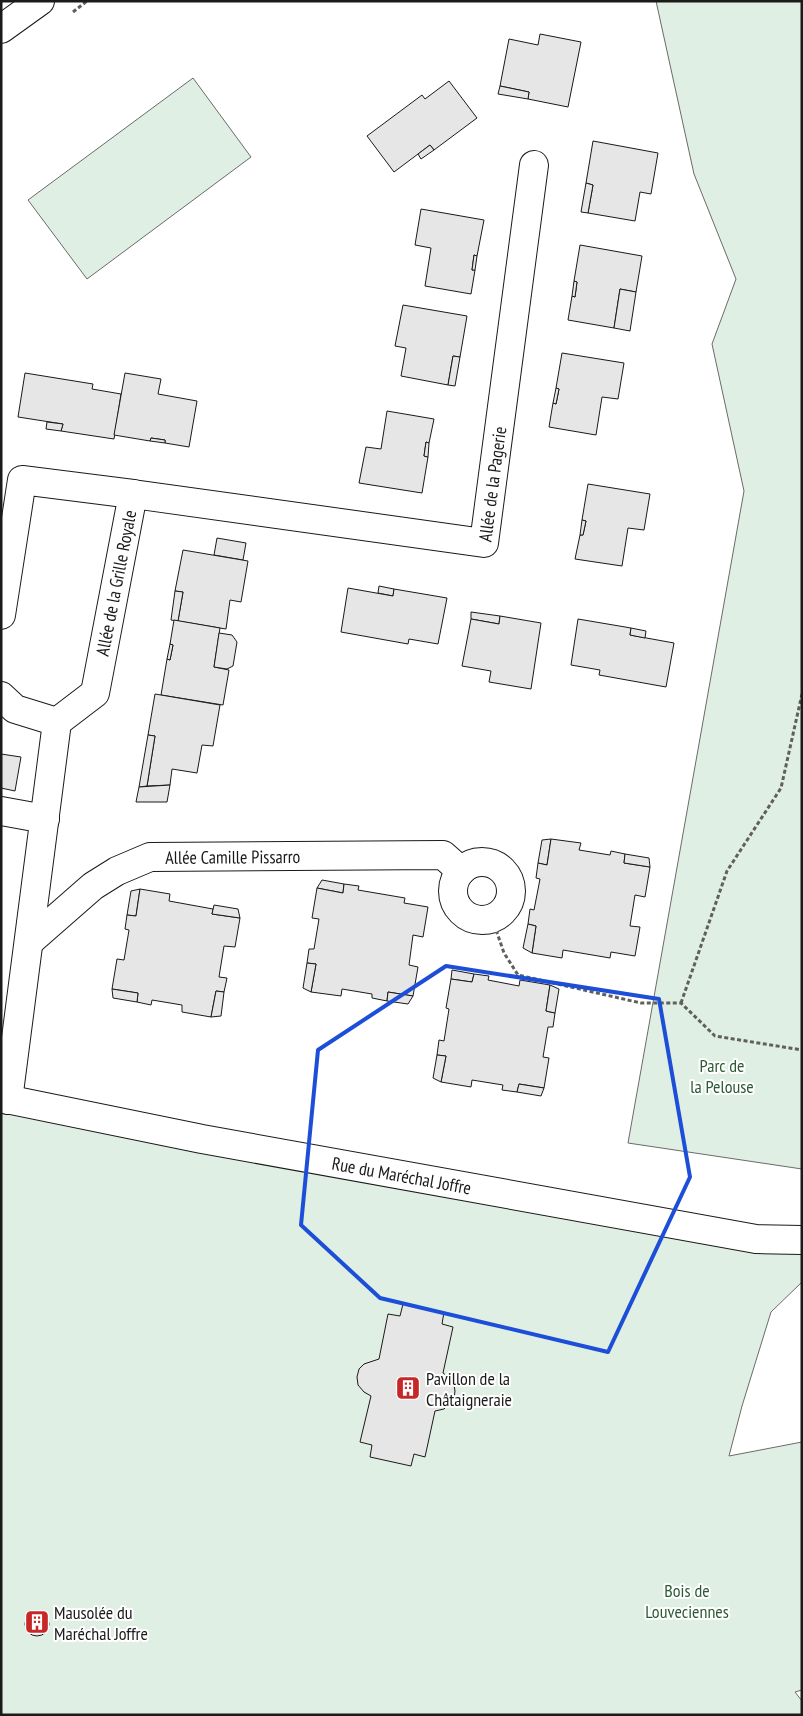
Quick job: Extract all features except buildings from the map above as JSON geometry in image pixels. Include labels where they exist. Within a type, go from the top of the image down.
[{"type":"street","points":[[1,29],[40,1]]},
{"type":"street","name":"Allée de la Pagerie","points":[[133,494],[484,543],[534,165]]},
{"type":"street","name":"Allée de la Grille Royale","points":[[1,615],[22,480],[133,494],[95,693],[58,722]]},
{"type":"street","points":[[1,696],[15,709],[58,722],[29,942],[5,1099]]},
{"type":"street","points":[[1,810],[45,819]]},
{"type":"street","name":"Allée Camille Pissarro","points":[[29,942],[93,886],[117,871],[150,857],[443,855],[461,871]]},
{"type":"street","points":[[484,862],[497,866],[506,875],[511,887],[509,900],[503,911],[492,918],[479,920],[467,916],[458,907],[453,895],[454,882],[461,871],[472,864],[484,862]]},
{"type":"street","name":"Rue du Maréchal Joffre","points":[[5,1099],[202,1139],[756,1239],[802,1240]]},
{"type":"path","points":[[681,1003],[727,871],[780,788],[802,694]]},
{"type":"path","points":[[492,918],[504,953],[518,975],[641,1003],[681,1003],[715,1036],[802,1050]]},
{"type":"highlighted area","points":[[446,966],[659,999],[690,1177],[608,1352],[380,1298],[301,1225],[318,1050]]},
{"type":"green space","name":"Parc de la Pelouse","points":[[656,1],[802,1],[802,1169],[628,1143],[744,491],[712,344],[736,279],[694,174]]},
{"type":"green space","points":[[193,78],[251,157],[87,279],[28,200]]},
{"type":"green space","name":"Bois de Louveciennes","points":[[1,1111],[802,1253],[802,1282],[771,1312],[742,1406],[729,1456],[802,1442],[802,1690],[795,1692],[802,1701],[802,1715],[1,1715]]},
{"type":"place","name":"Pavillon de la Châtaigneraie","points":[[408,1388]]},
{"type":"place","name":"Mausolée du Maréchal Joffre","points":[[37,1622]]}]
